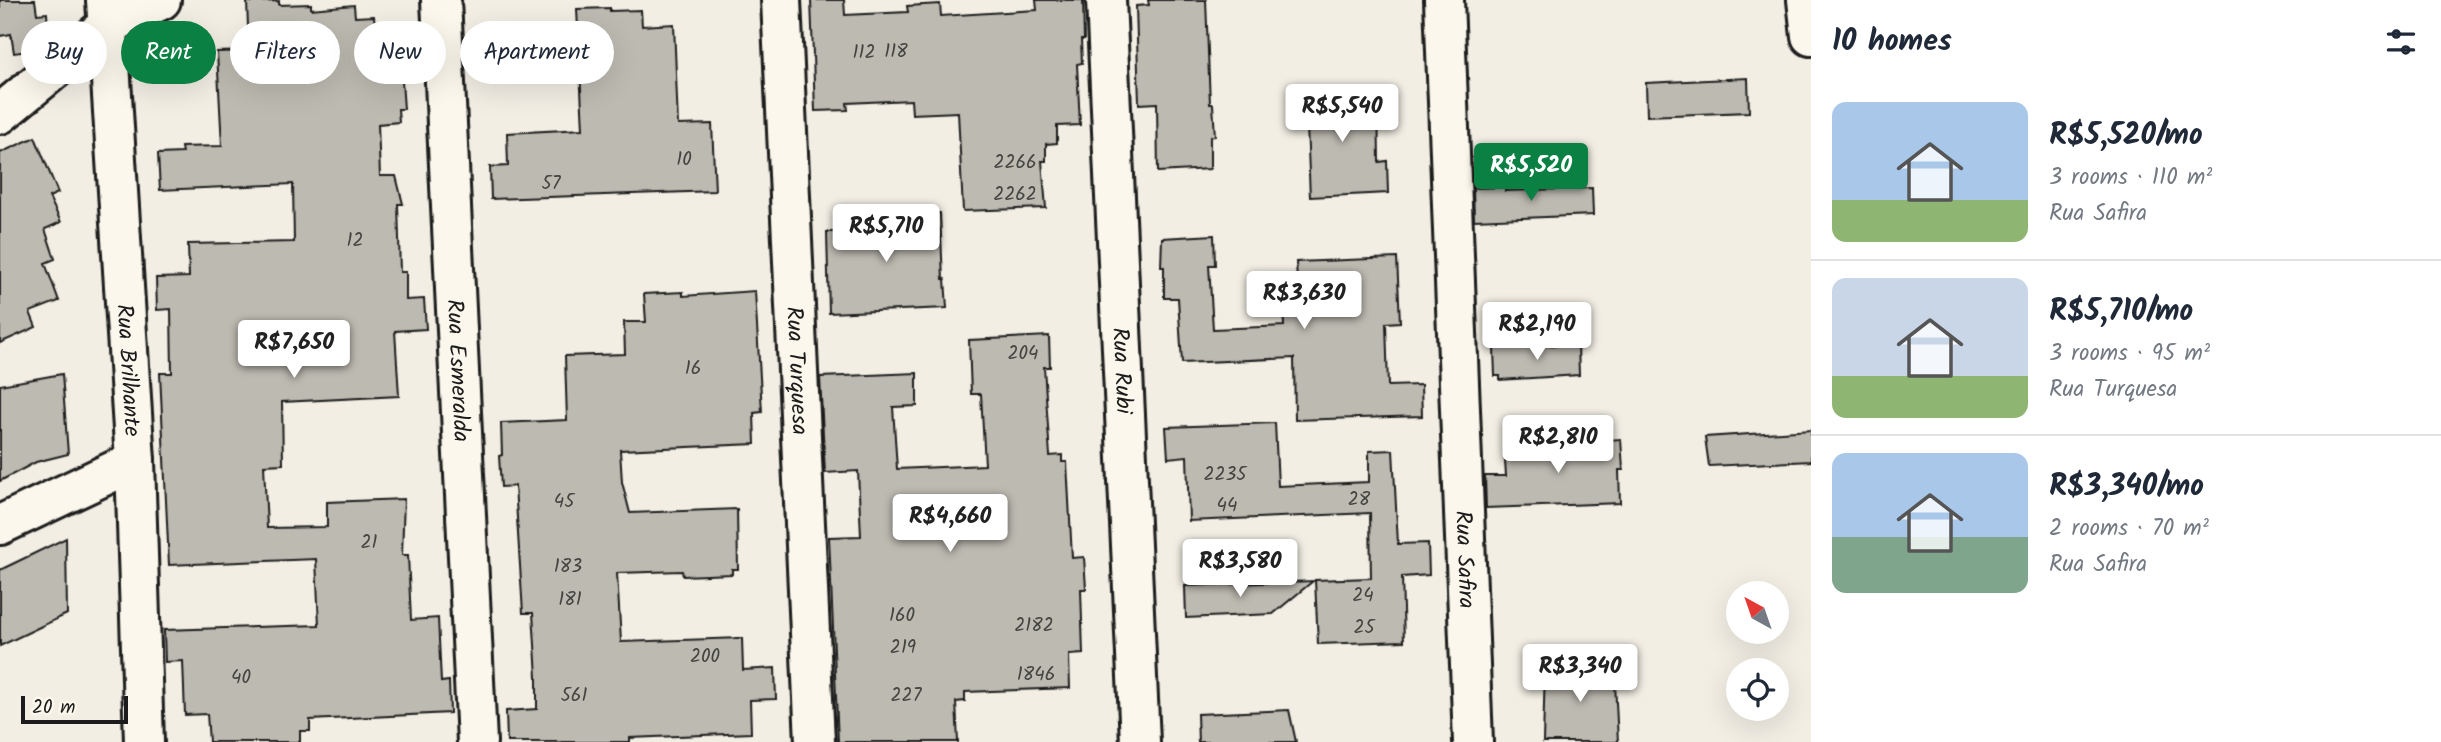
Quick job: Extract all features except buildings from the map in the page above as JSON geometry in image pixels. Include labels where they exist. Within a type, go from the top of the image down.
[{"type":"street","points":[[0,114],[107,12],[161,0]]},
{"type":"street","name":"Rua Esmeralda","points":[[442,0],[477,742]]},
{"type":"street","name":"Rua Turquesa","points":[[781,0],[815,742]]},
{"type":"street","name":"Rua Rubi","points":[[1106,0],[1140,742]]},
{"type":"street","name":"Rua Safira","points":[[1444,0],[1473,742]]},
{"type":"street","points":[[1807,0],[1811,36]]},
{"type":"street","name":"Rua Brilhante","points":[[107,12],[135,461],[144,742]]},
{"type":"street","points":[[0,525],[135,461]]}]
